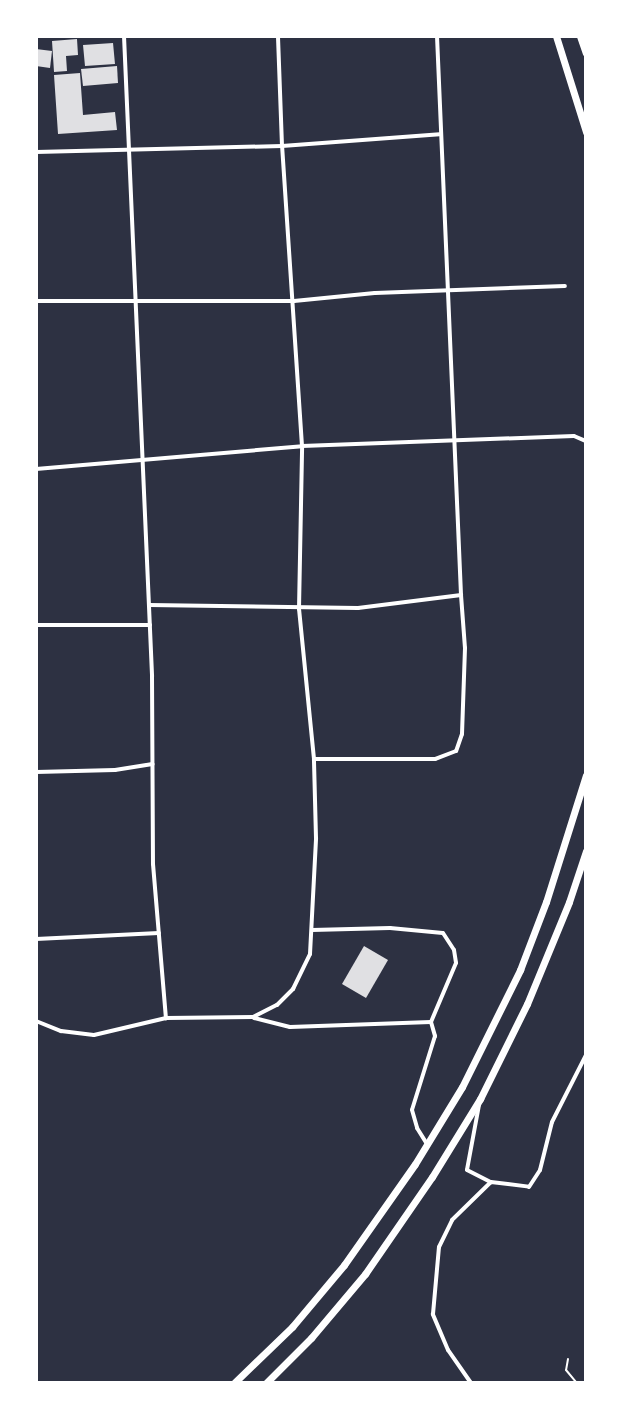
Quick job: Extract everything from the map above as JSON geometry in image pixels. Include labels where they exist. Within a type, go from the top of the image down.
[{"type":"highway","points":[[556,36],[586,132]]},
{"type":"highway","points":[[580,36],[586,53]]},
{"type":"highway","points":[[234,1383],[292,1327],[344,1265],[462,1087],[520,970],[546,902],[586,775]]},
{"type":"highway","points":[[266,1383],[311,1338],[365,1274],[432,1177],[480,1099],[527,1004],[586,851]]},
{"type":"street","points":[[124,36],[150,625],[153,864],[166,1018]]},
{"type":"street","points":[[253,1017],[277,1005],[293,989],[310,954],[312,930],[314,759],[299,609],[302,446],[282,146],[278,36]]},
{"type":"street","points":[[314,759],[435,759],[456,751],[462,734],[465,662],[437,36]]},
{"type":"street","points":[[36,152],[282,146],[440,134]]},
{"type":"street","points":[[36,301],[294,301],[375,293],[447,293],[565,286]]},
{"type":"street","points":[[36,469],[302,446],[574,436],[586,441]]},
{"type":"street","points":[[149,605],[299,609],[377,607],[461,595]]},
{"type":"street","points":[[36,625],[150,625]]},
{"type":"street","points":[[36,772],[115,770],[153,764]]},
{"type":"street","points":[[312,930],[390,928],[443,933],[454,950],[456,963],[431,1022],[435,1036],[412,1110],[427,1144]]},
{"type":"street","points":[[36,939],[159,933]]},
{"type":"street","points":[[36,1021],[61,1031],[94,1035],[166,1018],[253,1017],[290,1027],[431,1022]]},
{"type":"street","points":[[480,1099],[467,1170],[491,1182],[529,1187],[540,1170],[552,1122],[586,1055]]},
{"type":"street","points":[[579,1070],[586,1070]]},
{"type":"street","points":[[471,1383],[448,1350],[433,1314],[435,1282],[443,1234],[491,1182]]},
{"type":"lane","points":[[568,1359],[566,1370],[577,1383]]},
{"type":"building","points":[[77,39],[78,55],[66,56],[67,71],[54,72],[52,41]]},
{"type":"building","points":[[113,43],[115,64],[85,66],[83,45]]},
{"type":"building","points":[[36,49],[52,51],[50,68],[36,66]]},
{"type":"building","points":[[117,66],[118,83],[83,86],[81,69]]},
{"type":"building","points":[[80,73],[83,115],[115,112],[117,130],[58,134],[54,75]]},
{"type":"building","points":[[364,946],[388,960],[366,998],[342,984]]}]
